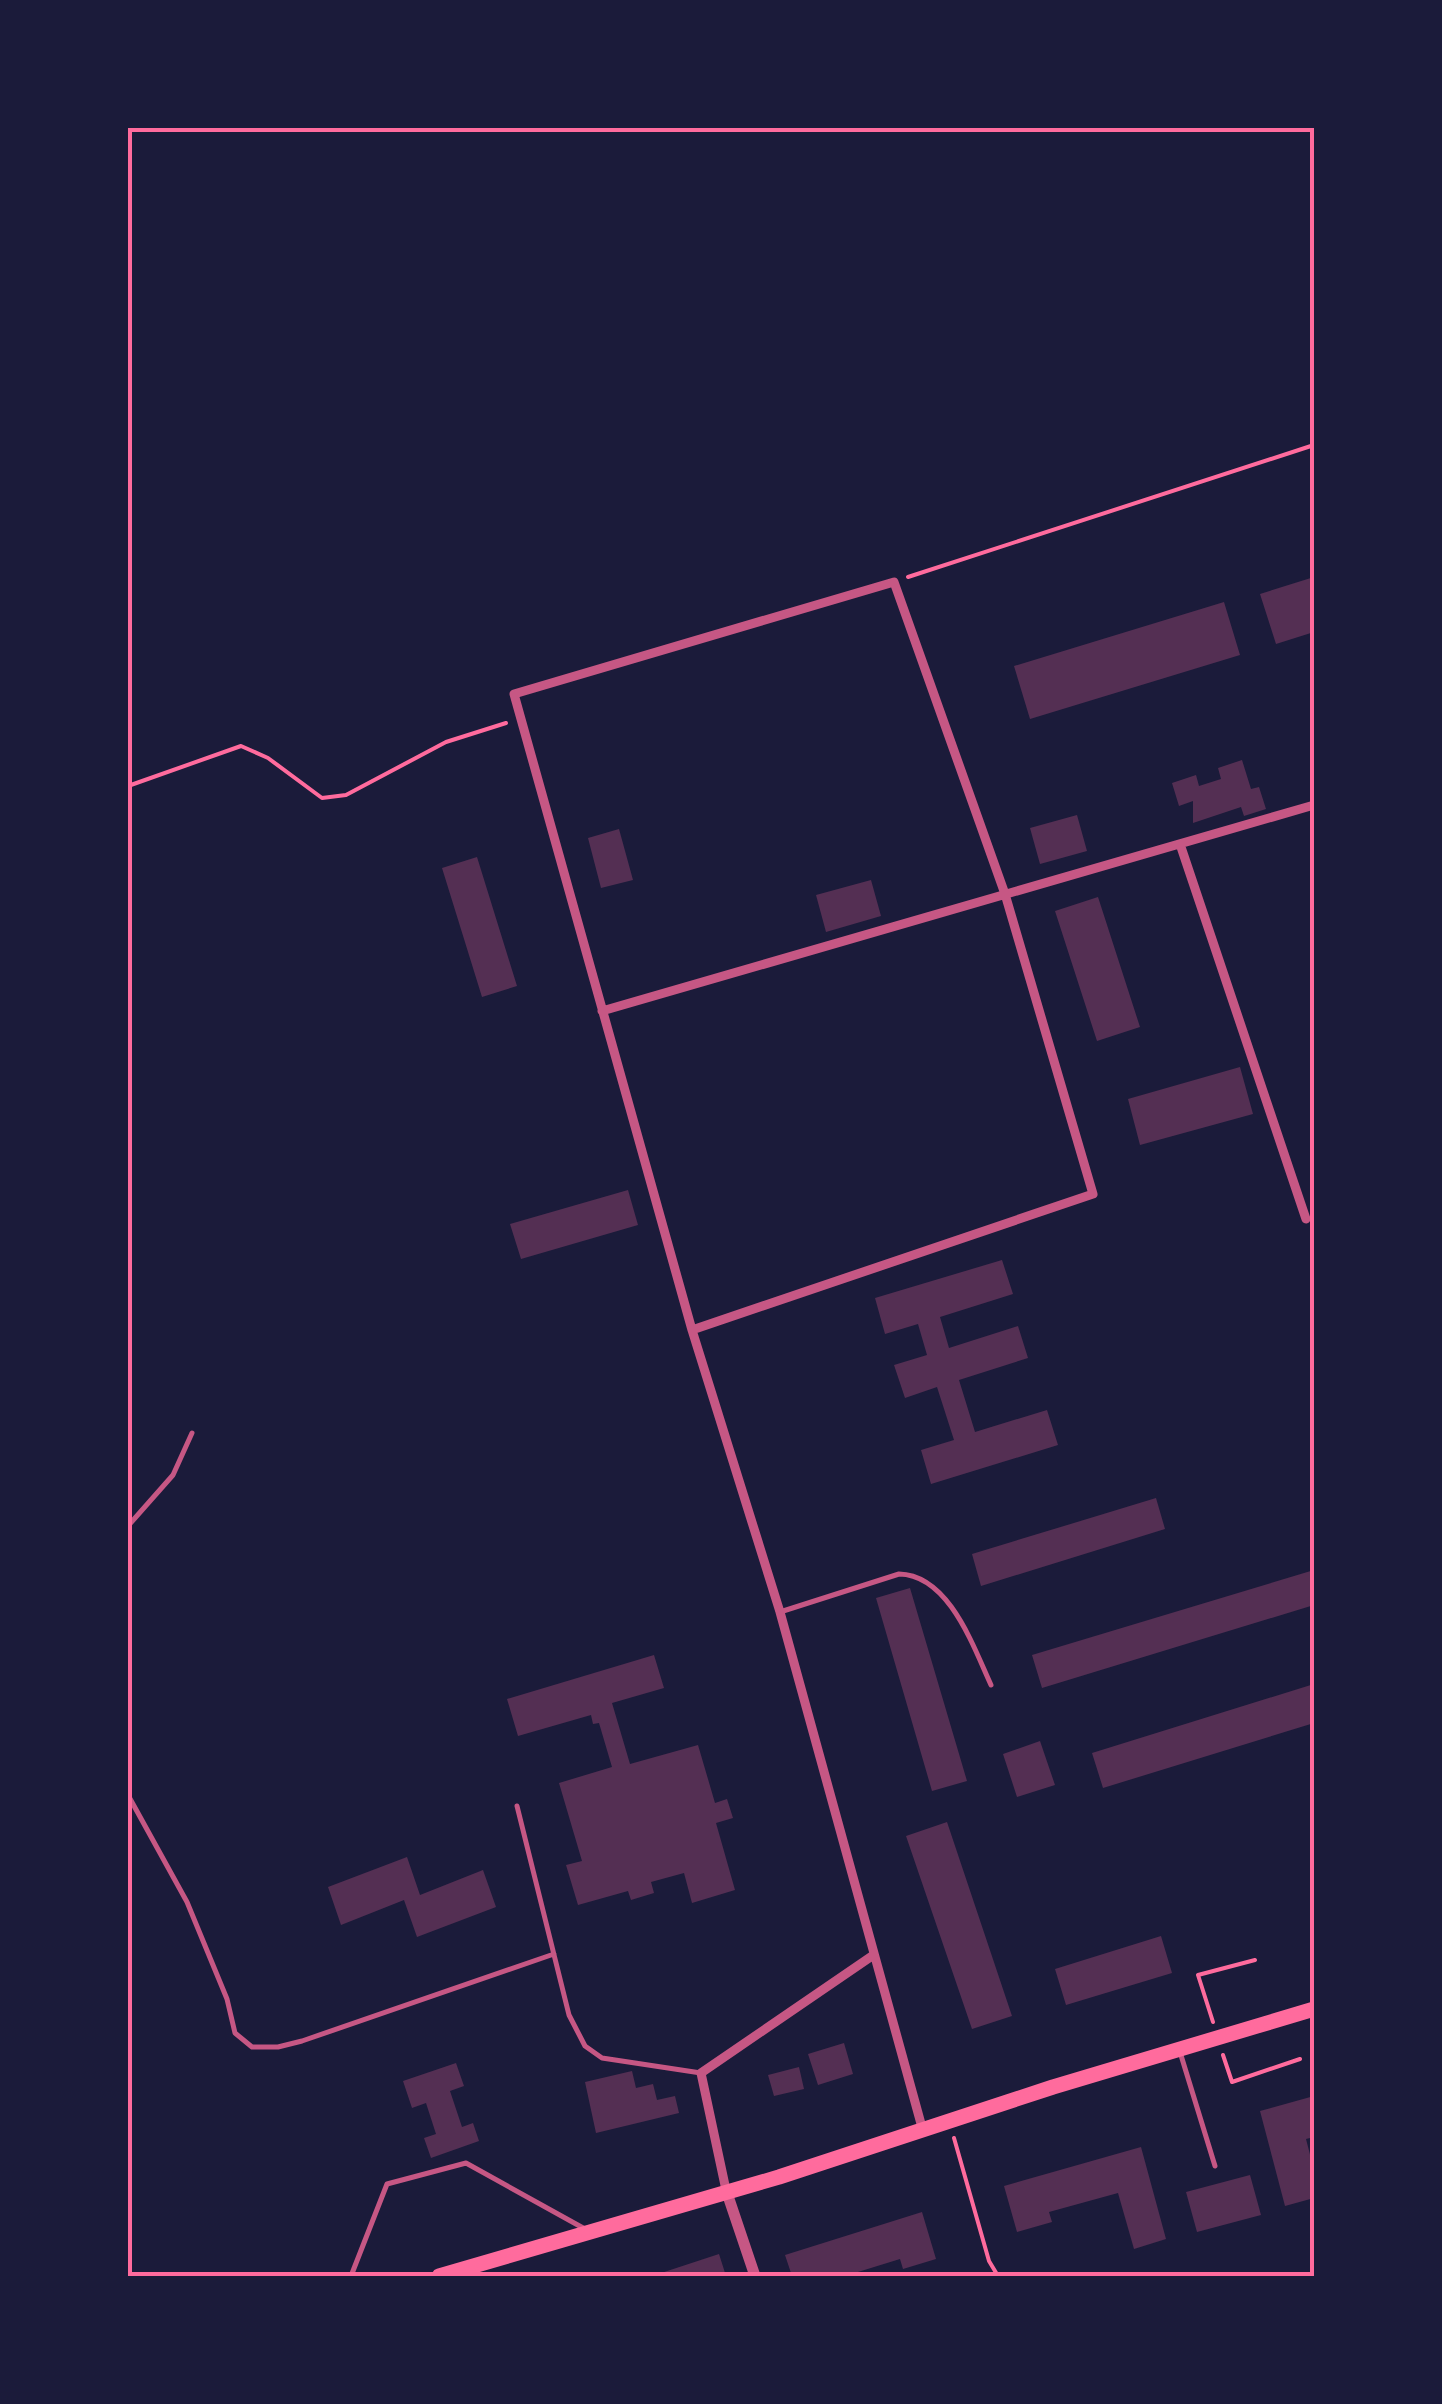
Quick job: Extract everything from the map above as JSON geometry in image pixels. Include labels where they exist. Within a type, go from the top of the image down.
[{"type":"highway","points":[[439,2276],[950,2124],[1314,2009]]},
{"type":"street","points":[[692,1330],[1093,1194],[1005,894],[894,582],[514,694],[692,1330],[780,1612],[872,1956],[924,2131]]},
{"type":"street","points":[[602,1010],[1314,805]]},
{"type":"street","points":[[1180,844],[1306,1219]]},
{"type":"street","points":[[755,2276],[726,2190],[701,2073],[872,1956]]},
{"type":"lane","points":[[128,1526],[173,1475],[192,1433]]},
{"type":"lane","points":[[780,1612],[898,1574],[915,1575],[939,1594],[968,1633],[991,1685]]},
{"type":"lane","points":[[128,1795],[188,1902],[226,1998],[235,2033],[252,2047],[278,2048],[302,2041],[554,1954]]},
{"type":"lane","points":[[518,1806],[569,2015],[585,2046],[602,2058],[701,2073]]},
{"type":"lane","points":[[1179,2049],[1216,2166]]},
{"type":"lane","points":[[351,2276],[388,2184],[466,2163],[587,2230]]},
{"type":"path","points":[[894,582],[1314,445]]},
{"type":"path","points":[[128,786],[240,746],[268,758],[322,798],[346,794],[446,742],[520,718]]},
{"type":"path","points":[[1198,1975],[1255,1960]]},
{"type":"path","points":[[1232,2082],[1300,2058]]},
{"type":"path","points":[[950,2124],[989,2262],[998,2276]]},
{"type":"building","points":[[1314,577],[1314,632],[1276,644],[1260,594]]},
{"type":"building","points":[[1224,602],[1240,655],[1030,719],[1014,666]]},
{"type":"building","points":[[1242,760],[1251,789],[1259,787],[1266,809],[1244,816],[1241,807],[1193,823],[1193,801],[1179,806],[1172,783],[1196,775],[1199,786],[1221,779],[1218,768]]},
{"type":"building","points":[[1077,815],[1087,851],[1040,864],[1030,828]]},
{"type":"building","points":[[619,829],[633,880],[601,888],[588,838]]},
{"type":"building","points":[[477,857],[517,986],[482,997],[442,868]]},
{"type":"building","points":[[871,880],[881,916],[826,932],[816,895]]},
{"type":"building","points":[[1098,897],[1140,1027],[1097,1041],[1055,911]]},
{"type":"building","points":[[1240,1067],[1253,1114],[1140,1145],[1128,1099]]},
{"type":"building","points":[[628,1190],[638,1225],[521,1259],[510,1224]]},
{"type":"building","points":[[1002,1260],[1013,1294],[940,1317],[949,1348],[1018,1326],[1028,1358],[959,1380],[975,1432],[1047,1410],[1058,1445],[931,1484],[921,1450],[954,1440],[937,1387],[905,1398],[894,1365],[927,1355],[918,1324],[885,1334],[875,1298]]},
{"type":"building","points":[[1156,1498],[1165,1529],[981,1586],[972,1554]]},
{"type":"building","points":[[1314,1570],[1314,1605],[1042,1688],[1032,1655]]},
{"type":"building","points":[[910,1588],[967,1781],[932,1791],[876,1598]]},
{"type":"building","points":[[654,1655],[664,1688],[612,1703],[630,1764],[698,1745],[715,1803],[727,1799],[733,1818],[716,1823],[735,1890],[692,1903],[684,1873],[651,1882],[654,1893],[631,1900],[628,1891],[578,1905],[566,1865],[582,1861],[559,1783],[612,1767],[599,1723],[593,1724],[591,1715],[518,1736],[507,1699]]},
{"type":"building","points":[[1314,1684],[1314,1723],[1103,1788],[1092,1753]]},
{"type":"building","points":[[1040,1741],[1055,1785],[1017,1797],[1003,1754]]},
{"type":"building","points":[[947,1822],[1012,2016],[972,2029],[906,1836]]},
{"type":"building","points":[[407,1857],[420,1895],[483,1870],[496,1907],[417,1937],[404,1900],[341,1925],[328,1887]]},
{"type":"building","points":[[1161,1936],[1172,1973],[1066,2005],[1055,1969]]},
{"type":"building","points":[[844,2043],[853,2074],[818,2085],[808,2054]]},
{"type":"building","points":[[456,2063],[464,2086],[450,2091],[462,2127],[473,2123],[479,2141],[431,2158],[424,2138],[436,2134],[426,2103],[412,2108],[403,2081]]},
{"type":"building","points":[[799,2067],[804,2089],[774,2096],[768,2075]]},
{"type":"building","points":[[632,2071],[636,2088],[653,2084],[657,2100],[675,2096],[679,2113],[596,2133],[585,2082]]},
{"type":"building","points":[[1314,2096],[1314,2137],[1306,2139],[1314,2170],[1314,2198],[1285,2206],[1260,2111]]},
{"type":"building","points":[[1141,2147],[1166,2239],[1134,2249],[1118,2193],[1049,2212],[1052,2222],[1017,2232],[1004,2186]]},
{"type":"building","points":[[1250,2175],[1261,2215],[1197,2232],[1186,2192]]},
{"type":"building","points":[[922,2212],[936,2259],[903,2269],[900,2259],[845,2276],[792,2276],[785,2255]]},
{"type":"building","points":[[719,2254],[726,2276],[652,2276]]}]
